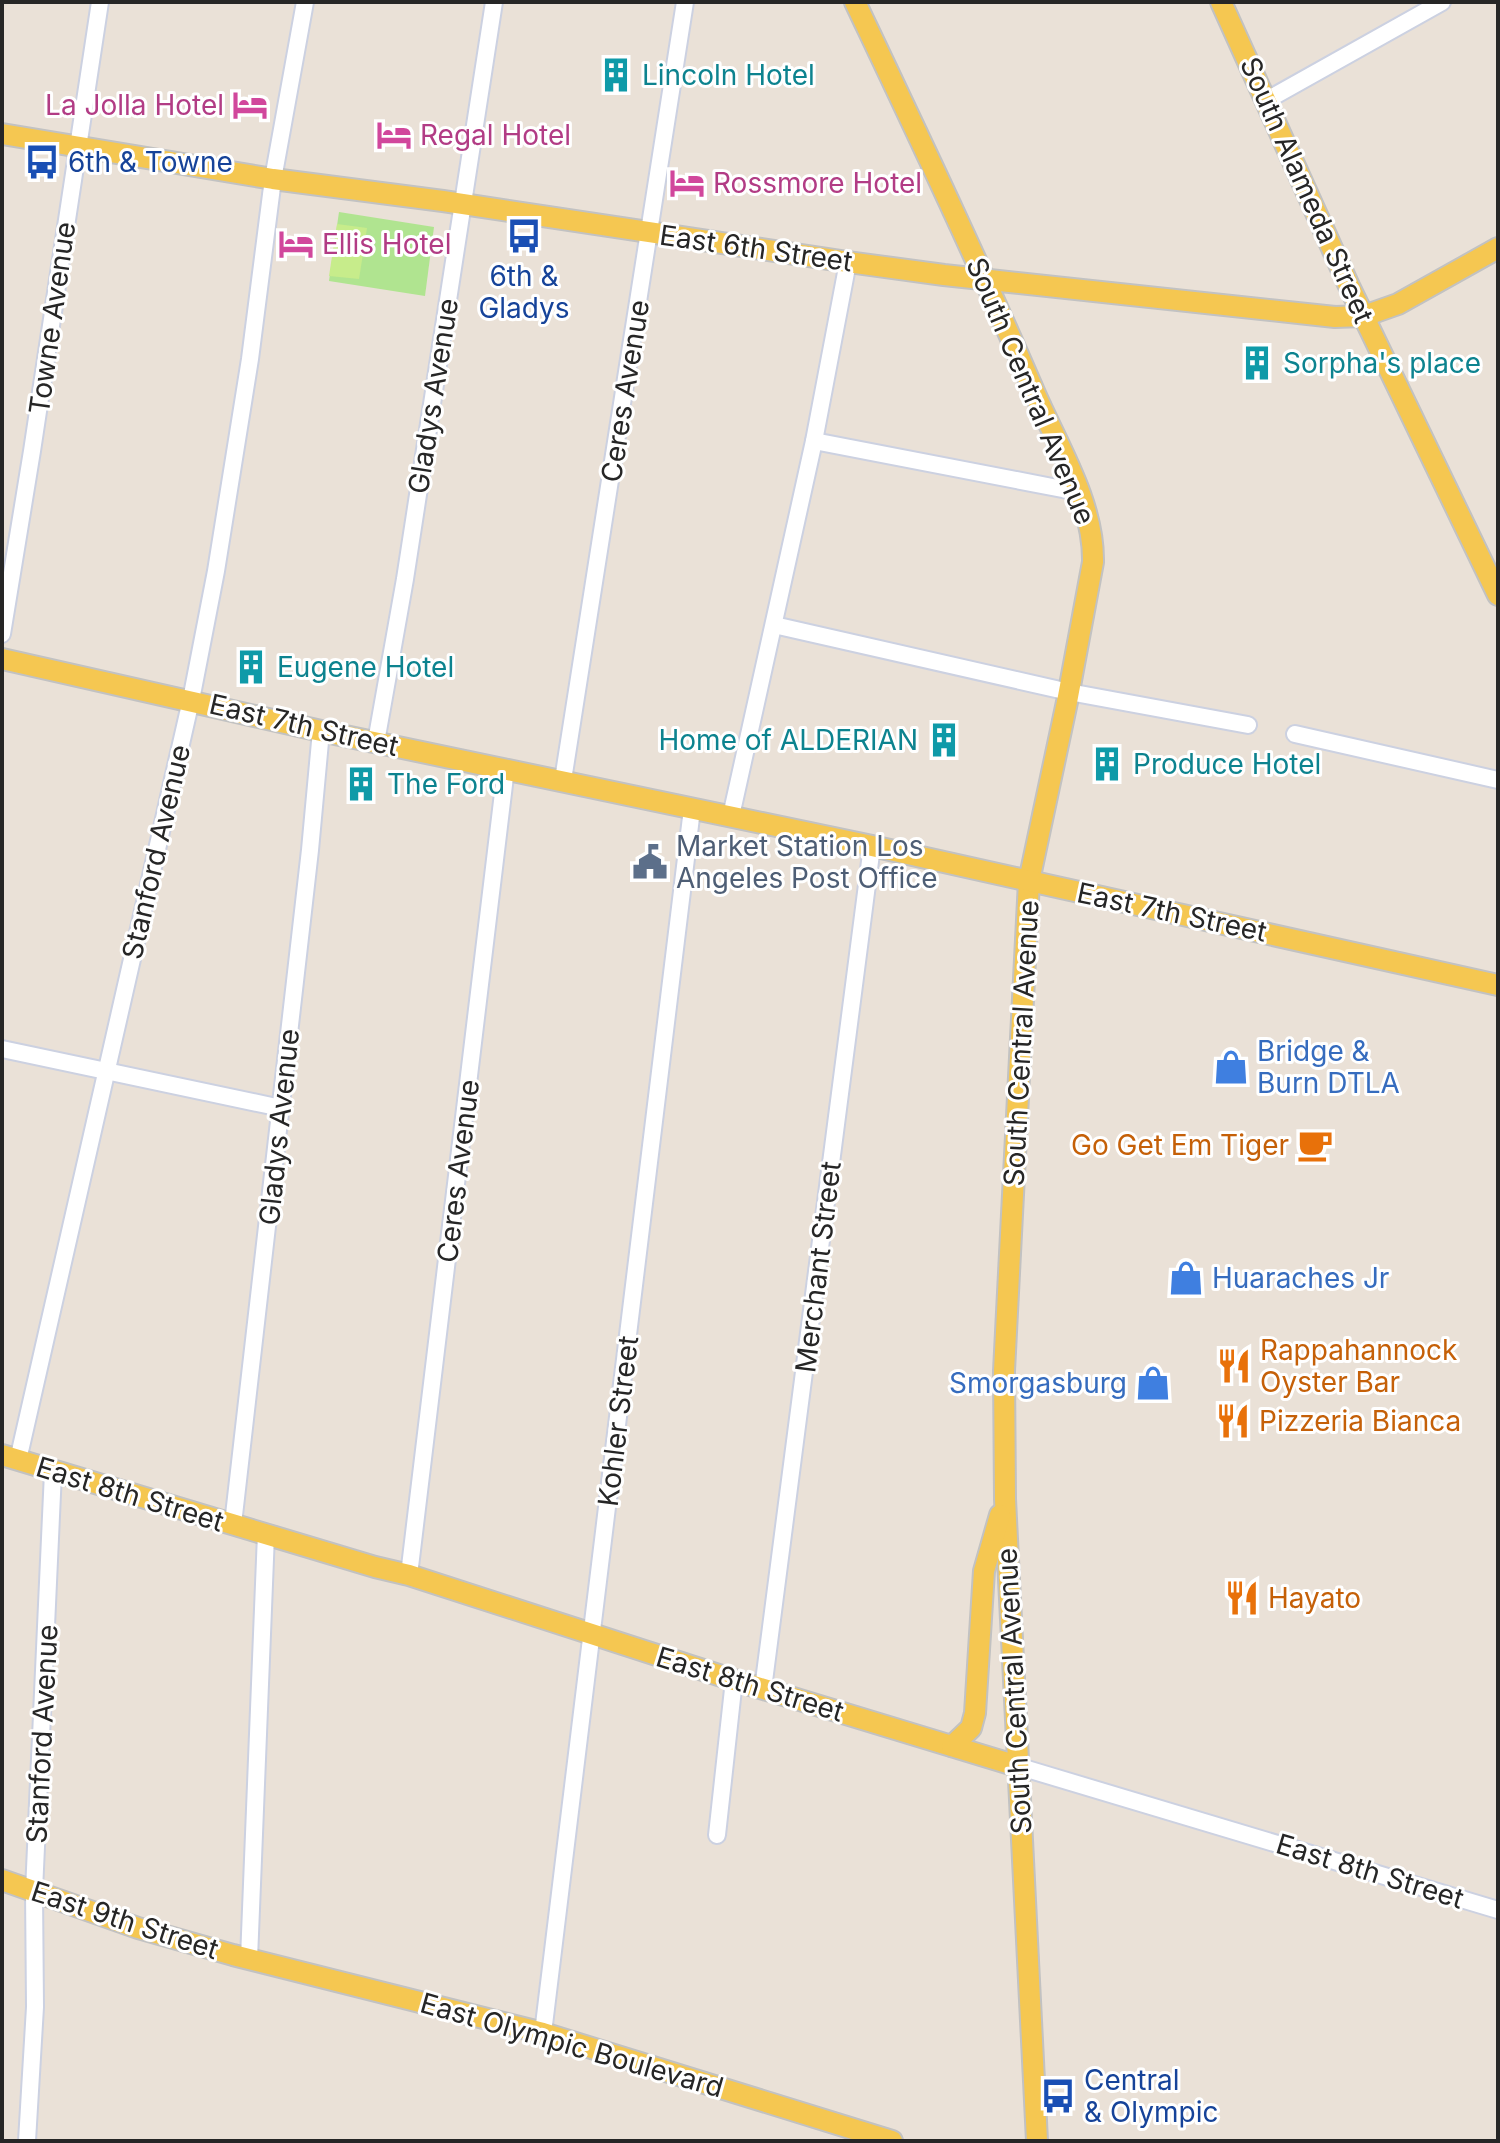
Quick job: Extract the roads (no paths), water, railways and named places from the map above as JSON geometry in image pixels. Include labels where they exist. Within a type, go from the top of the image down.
[{"type":"main road","name":"South Central Avenue","points":[[855,2],[985,279],[1078,492],[1092,532],[1093,562],[1029,881],[1004,1371],[1005,1499],[1037,2141]]},
{"type":"main road","name":"South Alameda Street","points":[[1221,2],[1364,316],[1498,595]]},
{"type":"main road","name":"East 6th Street","points":[[2,134],[273,179],[848,262],[1335,317],[1364,316],[1398,304],[1498,248]]},
{"type":"main road","name":"East 7th Street","points":[[2,659],[321,731],[872,846],[1498,985]]},
{"type":"main road","name":"East 8th Street","points":[[10,1458],[409,1575],[734,1680],[1017,1766]]},
{"type":"main road","points":[[952,1746],[971,1728],[975,1713],[984,1571],[1005,1499]]},
{"type":"main road","name":"East 9th Street","points":[[2,1880],[138,1928],[249,1959]]},
{"type":"main road","name":"East Olympic Boulevard","points":[[249,1959],[543,2033],[892,2141]]},
{"type":"street","name":"Towne Avenue","points":[[2,634],[100,2]]},
{"type":"street","name":"Stanford Avenue","points":[[10,1458],[106,1072],[191,700],[216,571],[250,359],[273,179],[305,2]]},
{"type":"street","name":"Gladys Avenue","points":[[376,742],[405,579],[494,2]]},
{"type":"street","name":"Ceres Avenue","points":[[563,780],[685,2]]},
{"type":"street","points":[[1267,100],[1442,2]]},
{"type":"street","points":[[731,816],[814,441],[848,262]]},
{"type":"street","points":[[814,441],[1078,492]]},
{"type":"street","points":[[774,625],[1069,692],[1248,725]]},
{"type":"street","name":"Gladys Avenue","points":[[233,1524],[321,731]]},
{"type":"street","points":[[1295,734],[1498,780]]},
{"type":"street","name":"Ceres Avenue","points":[[409,1575],[506,768]]},
{"type":"street","name":"Kohler Street","points":[[543,2033],[692,809]]},
{"type":"street","name":"Merchant Street","points":[[763,1689],[872,846]]},
{"type":"street","points":[[2,1049],[281,1108]]},
{"type":"street","name":"Stanford Avenue","points":[[27,2141],[35,2007],[34,1891],[53,1472]]},
{"type":"street","points":[[249,1959],[266,1534]]},
{"type":"street","points":[[717,1835],[734,1680]]},
{"type":"street","name":"East 8th Street","points":[[1017,1766],[1498,1910]]},
{"type":"place","name":"Lincoln Hotel","points":[[616,75]]},
{"type":"place","name":"La Jolla Hotel","points":[[250,105]]},
{"type":"place","name":"Regal Hotel","points":[[394,135]]},
{"type":"place","name":"6th & Towne","points":[[42,162]]},
{"type":"place","name":"Rossmore Hotel","points":[[687,183]]},
{"type":"place","name":"6th & Gladys","points":[[524,236]]},
{"type":"place","name":"Ellis Hotel","points":[[296,244]]},
{"type":"place","name":"Sorpha's place","points":[[1257,363]]},
{"type":"place","name":"Eugene Hotel","points":[[251,667]]},
{"type":"place","name":"Home of ALDERIAN","points":[[944,740]]},
{"type":"place","name":"Produce Hotel","points":[[1107,764]]},
{"type":"place","name":"The Ford","points":[[361,784]]},
{"type":"place","name":"Market Station Los Angeles Post Office","points":[[650,862]]},
{"type":"place","name":"Bridge & Burn DTLA","points":[[1231,1067]]},
{"type":"place","name":"Go Get Em Tiger","points":[[1315,1145]]},
{"type":"place","name":"Huaraches Jr","points":[[1186,1278]]},
{"type":"place","name":"Rappahannock Oyster Bar","points":[[1234,1366]]},
{"type":"place","name":"Smorgasburg","points":[[1153,1383]]},
{"type":"place","name":"Pizzeria Bianca","points":[[1233,1421]]},
{"type":"place","name":"Hayato","points":[[1242,1598]]},
{"type":"place","name":"Central & Olympic","points":[[1058,2096]]}]
